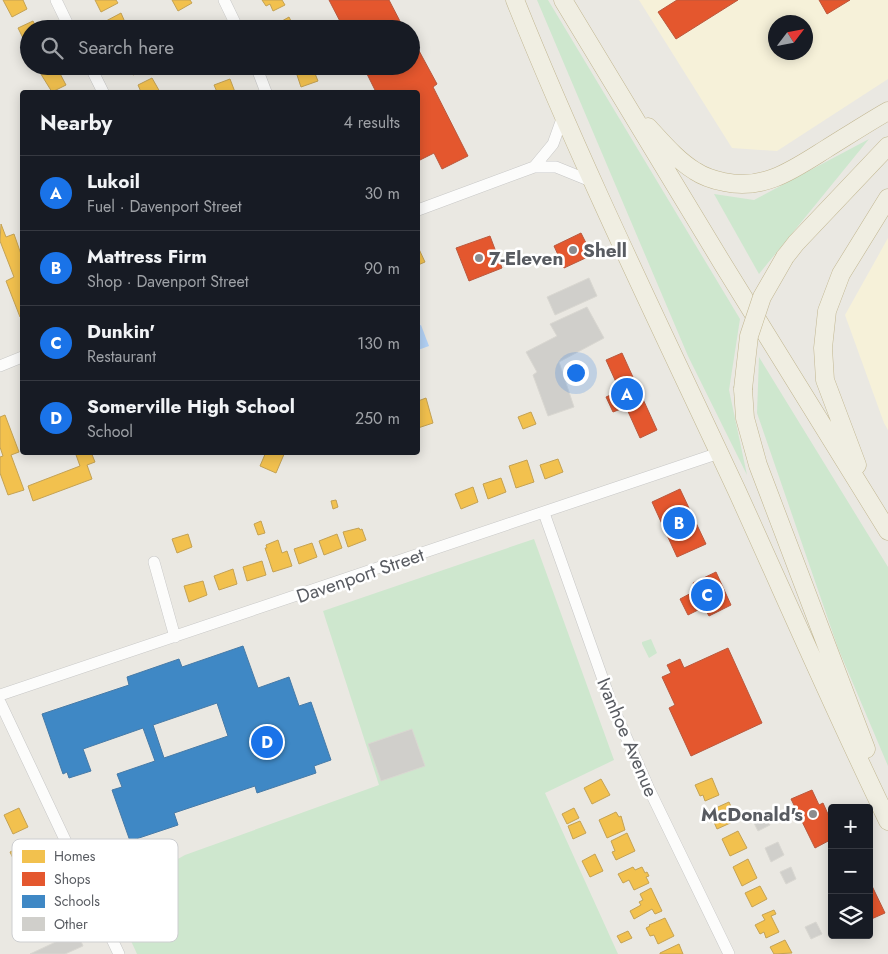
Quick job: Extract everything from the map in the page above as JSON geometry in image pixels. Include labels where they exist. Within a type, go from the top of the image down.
[{"type":"highway","points":[[515,0],[563,116],[888,821]]},
{"type":"highway","points":[[563,0],[888,530]]},
{"type":"highway","points":[[619,94],[673,154],[696,172],[713,179],[731,183],[758,183],[790,172],[888,110]]},
{"type":"highway","points":[[888,146],[801,237],[785,257],[762,297],[749,336],[743,389],[745,418],[758,465],[888,805]]},
{"type":"highway","points":[[875,509],[837,416],[825,380],[823,348],[827,311],[841,274],[888,198]]},
{"type":"street","points":[[56,0],[66,20]]},
{"type":"street","points":[[224,0],[234,20]]},
{"type":"street","points":[[94,75],[102,90]]},
{"type":"street","points":[[259,75],[265,90]]},
{"type":"street","points":[[534,167],[553,144],[563,116]]},
{"type":"street","points":[[420,209],[534,167],[556,167],[593,182]]},
{"type":"street","points":[[0,366],[20,358]]},
{"type":"street","name":"Davenport Street","points":[[0,695],[719,453]]},
{"type":"street","name":"Ivanhoe Avenue","points":[[544,513],[612,705],[729,954]]},
{"type":"street","points":[[154,562],[175,636]]},
{"type":"street","points":[[0,702],[65,839]]},
{"type":"street","points":[[113,942],[119,954]]},
{"type":"shaded area","points":[[639,0],[888,0],[888,79],[777,151],[732,148]]},
{"type":"shaded area","points":[[888,238],[888,430],[845,315]]},
{"type":"green space","points":[[537,0],[548,0],[740,319],[729,390],[747,475],[688,356]]},
{"type":"green space","points":[[869,139],[759,274],[714,194],[754,200]]},
{"type":"green space","points":[[759,357],[888,567],[888,766],[838,648],[757,413]]},
{"type":"green space","points":[[534,539],[614,760],[545,793],[618,954],[137,954],[132,942],[178,942],[178,859],[379,785],[323,611]]},
{"type":"green space","points":[[651,639],[657,653],[649,658],[642,642]]},
{"type":"water","points":[[420,325],[429,346],[420,349]]},
{"type":"building: Homes","points":[[3,0],[23,0],[27,9],[12,17]]},
{"type":"building: Homes","points":[[95,0],[116,0],[118,3],[101,12]]},
{"type":"building: Homes","points":[[172,0],[190,0],[192,3],[178,11]]},
{"type":"building: Homes","points":[[262,0],[282,0],[285,5],[273,11],[270,4],[266,6]]},
{"type":"building: Homes","points":[[121,13],[124,20],[108,20]]},
{"type":"building: Homes","points":[[41,75],[61,75],[66,85],[56,90],[51,90]]},
{"type":"building: Homes","points":[[297,75],[316,75],[318,81],[301,87]]},
{"type":"building: Homes","points":[[152,78],[159,90],[140,90],[138,85]]},
{"type":"building: Homes","points":[[230,79],[234,90],[216,90],[214,85]]},
{"type":"building: Homes","points":[[1,224],[6,237],[14,234],[20,251],[20,317],[6,281],[14,277],[0,241]]},
{"type":"building: Homes","points":[[420,251],[425,262],[420,264]]},
{"type":"building: Homes","points":[[426,398],[433,423],[420,427],[420,400]]},
{"type":"building: Homes","points":[[531,412],[536,424],[523,429],[518,417]]},
{"type":"building: Homes","points":[[5,415],[19,452],[11,455],[24,490],[8,495],[0,473],[0,457],[3,456],[0,447],[0,417]]},
{"type":"building: Homes","points":[[76,455],[92,455],[95,462],[87,465],[92,479],[33,501],[28,486],[80,466]]},
{"type":"building: Homes","points":[[265,455],[284,455],[276,473],[260,466]]},
{"type":"building: Homes","points":[[558,459],[563,472],[545,479],[540,465]]},
{"type":"building: Homes","points":[[527,460],[534,482],[516,488],[509,466]]},
{"type":"building: Homes","points":[[501,478],[506,492],[488,499],[483,484]]},
{"type":"building: Homes","points":[[473,487],[478,502],[461,509],[455,494]]},
{"type":"building: Homes","points":[[336,500],[338,507],[333,509],[331,501]]},
{"type":"building: Homes","points":[[261,521],[265,533],[258,535],[254,524]]},
{"type":"building: Homes","points":[[359,528],[360,530],[362,529],[366,540],[348,547],[343,532]]},
{"type":"building: Homes","points":[[188,534],[192,547],[177,553],[172,539]]},
{"type":"building: Homes","points":[[337,534],[342,548],[324,555],[319,541]]},
{"type":"building: Homes","points":[[278,540],[282,553],[287,551],[292,566],[273,572],[265,548],[267,548],[266,545]]},
{"type":"building: Homes","points":[[312,543],[317,557],[299,564],[294,549]]},
{"type":"building: Homes","points":[[262,561],[266,575],[247,581],[243,567]]},
{"type":"building: Homes","points":[[233,569],[237,584],[219,590],[214,576]]},
{"type":"building: Homes","points":[[203,581],[207,595],[189,602],[184,586]]},
{"type":"building: Homes","points":[[712,778],[719,795],[705,801],[703,795],[700,796],[695,785]]},
{"type":"building: Homes","points":[[601,779],[610,795],[592,804],[584,788]]},
{"type":"building: Homes","points":[[729,802],[737,820],[717,829],[709,811]]},
{"type":"building: Homes","points":[[19,808],[28,827],[13,834],[4,815]]},
{"type":"building: Homes","points":[[574,808],[579,818],[567,824],[562,814]]},
{"type":"building: Homes","points":[[616,812],[619,817],[621,816],[625,830],[607,838],[599,820]]},
{"type":"building: Homes","points":[[580,821],[586,833],[573,839],[568,826]]},
{"type":"building: Homes","points":[[738,831],[747,848],[730,856],[722,839]]},
{"type":"building: Homes","points":[[627,833],[635,851],[616,860],[612,852],[615,851],[611,841]]},
{"type":"building: Homes","points":[[595,854],[603,871],[590,877],[582,861]]},
{"type":"building: Homes","points":[[748,859],[757,878],[742,886],[733,867]]},
{"type":"building: Homes","points":[[633,867],[635,870],[642,867],[649,876],[646,877],[649,883],[634,890],[629,880],[623,883],[618,874]]},
{"type":"building: Homes","points":[[760,886],[767,899],[752,907],[745,893]]},
{"type":"building: Homes","points":[[651,888],[662,911],[655,914],[652,909],[634,919],[630,911],[641,905],[639,902],[643,900],[640,894]]},
{"type":"building: Homes","points":[[774,910],[776,914],[771,916],[779,932],[766,938],[764,932],[760,934],[755,925],[765,920],[762,915]]},
{"type":"building: Homes","points":[[665,918],[674,936],[658,944],[654,935],[650,936],[646,928]]},
{"type":"building: Homes","points":[[628,931],[632,938],[621,943],[617,936]]},
{"type":"building: Homes","points":[[785,940],[792,953],[774,954],[770,947]]},
{"type":"building: Homes","points":[[679,944],[683,954],[660,954],[660,953]]},
{"type":"building: Shops","points":[[329,0],[389,0],[399,20],[339,20]]},
{"type":"building: Shops","points":[[677,0],[738,0],[676,39],[658,12]]},
{"type":"building: Shops","points":[[819,0],[850,0],[827,14]]},
{"type":"building: Shops","points":[[420,53],[437,84],[433,87],[468,156],[442,169],[434,153],[420,160],[420,90],[375,90],[368,75],[420,75]]},
{"type":"building: Shops","name":"Shell","points":[[581,233],[592,255],[564,268],[554,246]]},
{"type":"building: Shops","name":"7-Eleven","points":[[490,236],[502,268],[469,281],[456,248]]},
{"type":"building: Shops","points":[[622,353],[657,430],[640,438],[626,407],[613,412],[606,397],[620,391],[606,360]]},
{"type":"building: Shops","points":[[680,489],[706,544],[677,557],[652,502]]},
{"type":"building: Shops","points":[[716,572],[731,605],[709,616],[704,607],[688,615],[680,599],[697,590],[693,583]]},
{"type":"building: Shops","points":[[728,648],[762,723],[691,756],[669,708],[675,705],[662,677],[671,673],[667,665],[680,659],[684,668]]},
{"type":"building: Shops","name":"McDonald's","points":[[812,790],[819,805],[823,803],[828,814],[828,841],[815,848],[791,799]]},
{"type":"building: Shops","points":[[873,888],[885,913],[873,918]]},
{"type":"building: Schools","points":[[243,646],[258,688],[289,677],[299,706],[311,702],[331,760],[314,766],[316,773],[257,793],[255,786],[174,813],[178,825],[136,839],[129,839],[112,790],[122,787],[117,774],[155,761],[143,728],[83,749],[91,771],[69,778],[67,772],[63,774],[42,714],[129,685],[127,677],[179,659],[182,667]],"holes":[[[217,703],[228,736],[164,758],[153,725]]]},
{"type":"building: Other","points":[[589,278],[597,296],[555,315],[547,297]]},
{"type":"building: Other","points":[[587,307],[604,338],[559,362],[574,407],[548,416],[533,375],[537,372],[526,352],[557,336],[550,324]]},
{"type":"building: Other","points":[[412,729],[425,766],[381,781],[368,744]]},
{"type":"building: Other","points":[[764,813],[770,825],[758,831],[752,819]]},
{"type":"building: Other","points":[[778,842],[784,855],[771,862],[765,848]]},
{"type":"building: Other","points":[[791,867],[796,879],[786,884],[780,872]]},
{"type":"building: Other","points":[[816,922],[822,934],[811,939],[805,927]]},
{"type":"building: Other","points":[[56,942],[81,942],[83,946],[65,954],[30,954]]},
{"type":"place","name":"Shell","points":[[573,250]]},
{"type":"place","name":"7-Eleven","points":[[479,258]]},
{"type":"place","name":"Lukoil","points":[[627,394]]},
{"type":"place","name":"Mattress Firm","points":[[679,523]]},
{"type":"place","name":"Dunkin'","points":[[707,595]]},
{"type":"place","name":"Somerville High School","points":[[267,742]]},
{"type":"place","name":"McDonald's","points":[[813,814]]}]
